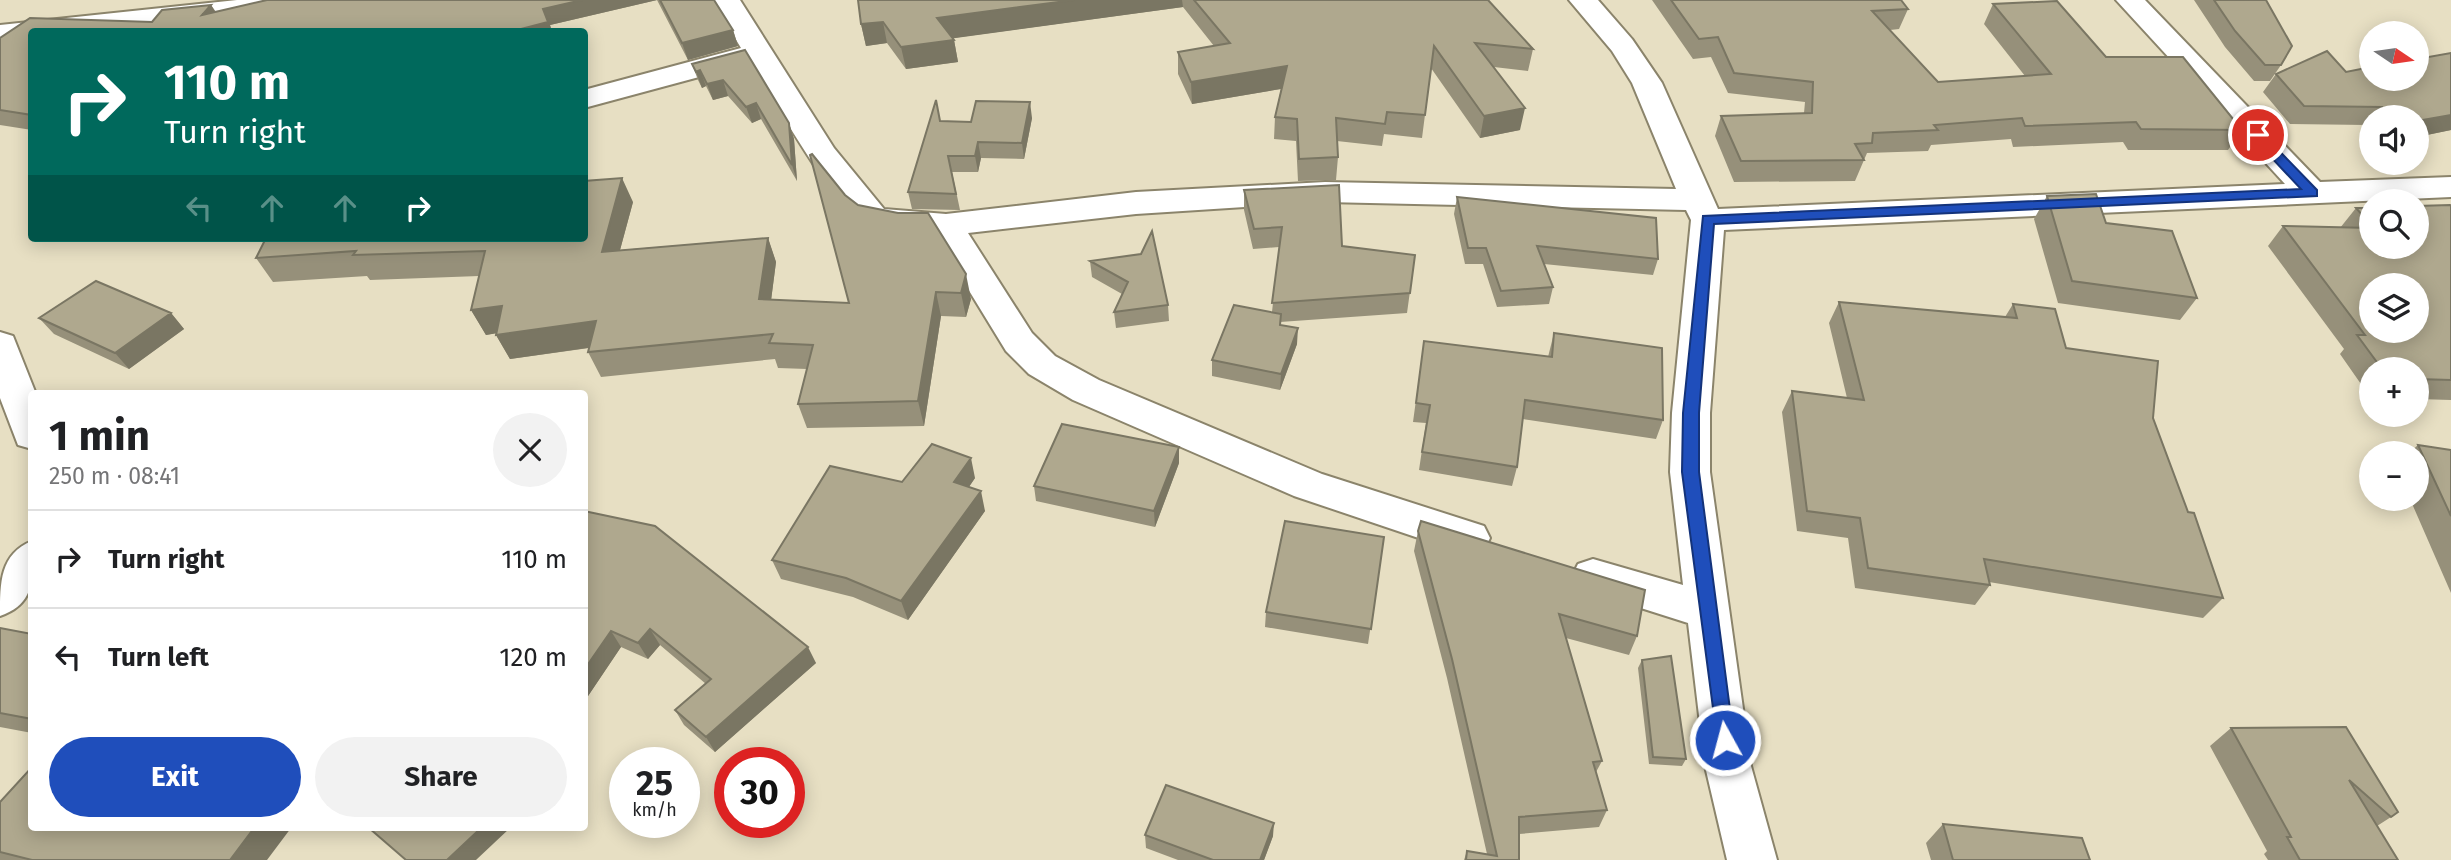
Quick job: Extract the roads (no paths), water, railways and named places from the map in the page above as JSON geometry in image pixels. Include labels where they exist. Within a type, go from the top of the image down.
[{"type":"street","points":[[55,28],[314,0]]},
{"type":"street","points":[[726,0],[822,153],[868,214],[877,219],[905,223],[946,225],[1136,202],[1325,192],[1702,210],[2451,187]]},
{"type":"street","points":[[1583,0],[1634,62],[1654,96],[1702,210],[1690,472],[1728,766],[1752,860]]},
{"type":"street","points":[[2130,0],[2312,193]]},
{"type":"street","points":[[0,34],[28,31]]},
{"type":"street","points":[[588,98],[759,52]]},
{"type":"street","points":[[946,225],[1020,342],[1042,365],[1086,390],[1308,485],[1503,548]]},
{"type":"street","points":[[0,345],[28,424]]},
{"type":"street","points":[[0,598],[28,563]]},
{"type":"street","points":[[1554,564],[1709,611]]}]
